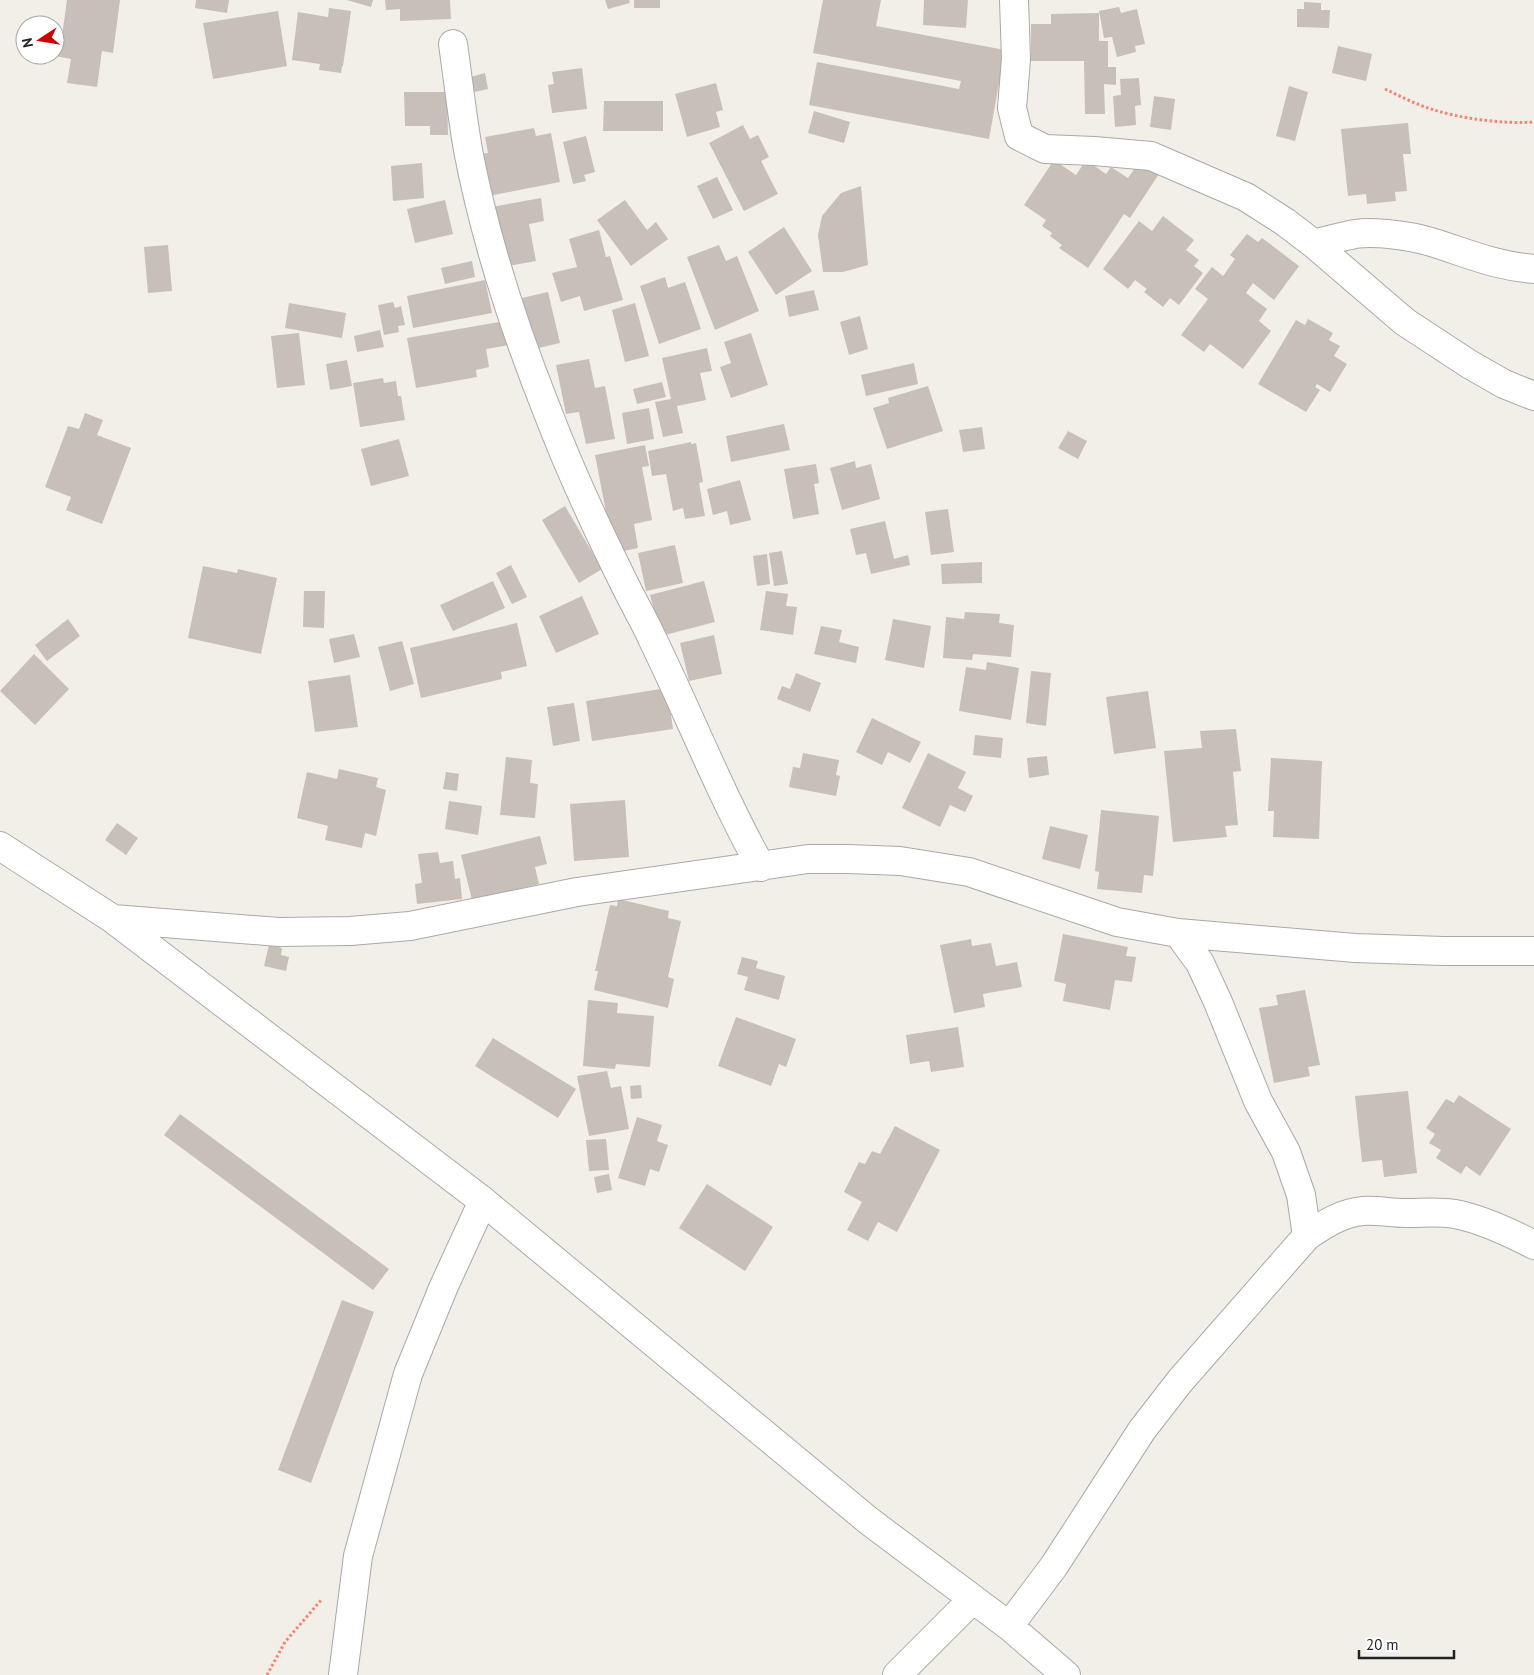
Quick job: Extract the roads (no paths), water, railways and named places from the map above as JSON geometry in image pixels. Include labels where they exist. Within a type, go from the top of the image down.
[{"type":"street","points":[[1014,0],[1016,58],[1012,108],[1019,136],[1045,150],[1094,151],[1151,156],[1246,197],[1285,222],[1314,244],[1404,322],[1504,384],[1534,396]]},
{"type":"street","points":[[453,44],[468,150],[484,221],[502,284],[548,414],[588,509],[652,637],[714,770],[734,818],[761,867]]},
{"type":"street","points":[[1314,244],[1357,234],[1385,234],[1429,241],[1512,267],[1534,269]]},
{"type":"street","points":[[0,846],[113,919],[482,1201],[869,1522],[1009,1626],[1061,1673]]},
{"type":"street","points":[[113,919],[279,932],[350,932],[410,926],[577,892],[808,859],[848,859],[900,861],[969,872],[1116,922],[1178,933],[1355,948],[1443,951],[1534,951]]},
{"type":"street","points":[[1178,933],[1200,963],[1258,1101],[1286,1152],[1301,1195],[1307,1236]]},
{"type":"street","points":[[343,1675],[358,1556],[408,1374],[444,1286],[482,1201]]},
{"type":"street","points":[[1009,1626],[1054,1566],[1142,1430],[1180,1381],[1307,1236],[1332,1219],[1364,1211],[1436,1212],[1475,1219],[1534,1245]]},
{"type":"street","points":[[897,1675],[973,1599]]}]
